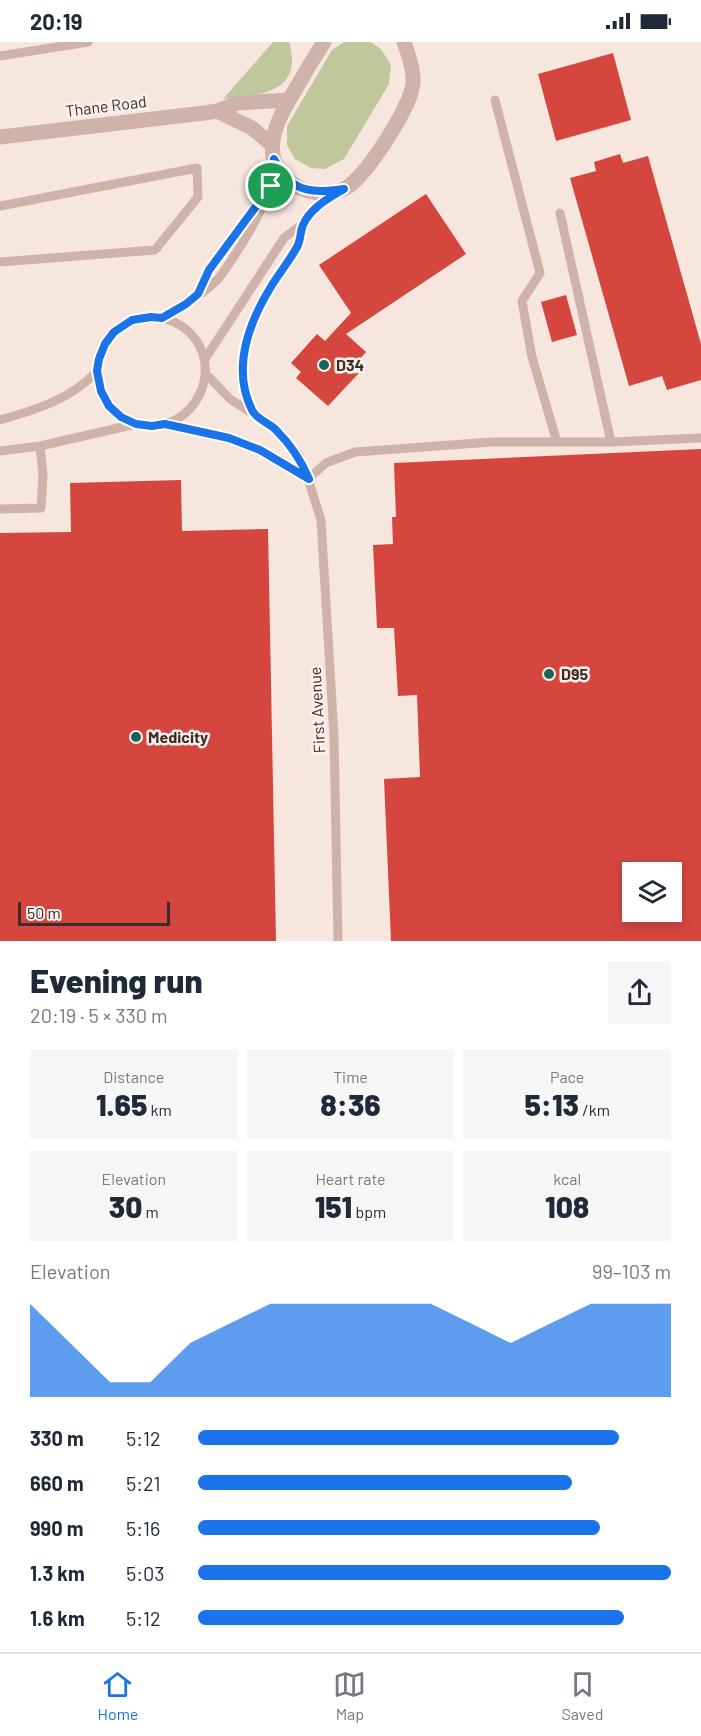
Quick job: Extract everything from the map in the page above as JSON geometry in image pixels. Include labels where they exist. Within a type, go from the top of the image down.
[{"type":"street","points":[[273,152],[275,126],[323,42]]},
{"type":"street","points":[[217,111],[252,128],[273,152],[280,173],[300,188],[312,192],[344,189],[360,177],[371,162],[403,112],[410,96],[413,82],[404,42]]},
{"type":"street","name":"Thane Road","points":[[0,137],[217,111],[238,103],[289,100]]},
{"type":"lane","points":[[0,56],[88,42]]},
{"type":"lane","points":[[495,100],[540,273],[522,301],[532,357],[557,442]]},
{"type":"lane","points":[[162,318],[186,304],[217,280],[241,246],[260,214],[271,186],[273,152]]},
{"type":"lane","points":[[0,206],[197,168],[198,197],[155,250],[0,262]]},
{"type":"lane","points":[[205,359],[284,238],[304,223],[327,199],[344,189]]},
{"type":"lane","points":[[560,213],[611,442]]},
{"type":"lane","points":[[253,413],[244,390],[243,357],[253,319],[298,246],[304,223]]},
{"type":"lane","points":[[162,318],[178,324],[191,333],[202,349],[206,374],[202,391],[193,407],[179,418],[152,426],[136,424],[121,417],[109,406],[101,391],[97,371],[99,359],[105,344],[114,332],[132,320],[162,318]]},
{"type":"lane","points":[[0,420],[69,395],[85,385],[97,371]]},
{"type":"lane","name":"First Avenue","points":[[206,374],[230,399],[275,428],[299,455],[321,520],[334,736],[338,941]]},
{"type":"lane","points":[[0,451],[40,446],[136,424]]},
{"type":"lane","points":[[165,424],[229,438],[260,450],[309,479],[326,463],[355,452],[492,442],[611,442],[701,438]]},
{"type":"lane","points":[[0,509],[41,508],[43,475],[40,446]]},
{"type":"green space","points":[[273,42],[289,42],[292,59],[290,72],[284,81],[276,88],[264,93],[223,99]]},
{"type":"green space","points":[[344,42],[370,42],[381,49],[391,65],[389,84],[344,159],[325,169],[311,168],[295,159],[287,145],[287,126],[332,50]]},
{"type":"building","points":[[613,53],[631,120],[556,141],[538,74]]},
{"type":"building","points":[[620,154],[623,163],[648,156],[701,344],[701,380],[667,390],[662,376],[629,386],[570,178],[596,171],[594,162]]},
{"type":"building","points":[[426,194],[466,254],[346,334],[366,352],[347,374],[359,373],[328,406],[296,378],[301,372],[291,363],[317,334],[325,341],[351,313],[319,265]]},
{"type":"building","points":[[566,295],[577,335],[552,342],[541,302]]},
{"type":"building","name":"D95","points":[[701,449],[701,941],[391,941],[384,779],[420,777],[417,695],[398,696],[394,628],[377,628],[373,545],[393,544],[392,517],[396,517],[394,463]]},
{"type":"building","name":"Medicity","points":[[181,480],[182,531],[268,529],[276,941],[0,941],[0,533],[71,532],[70,483]]},
{"type":"place","name":"D34","points":[[324,365]]},
{"type":"place","name":"D95","points":[[549,674]]},
{"type":"place","name":"Medicity","points":[[136,737]]},
{"type":"route","points":[[274,159],[280,173],[300,188],[312,192],[344,189],[315,209],[304,223],[298,246],[257,310],[243,357],[244,390],[253,413],[275,428],[299,455],[309,479],[260,450],[229,438],[165,424],[152,426],[136,424],[121,417],[109,406],[101,391],[97,371],[105,344],[114,332],[132,320],[162,318],[198,294],[209,270],[271,186],[274,159]]}]
